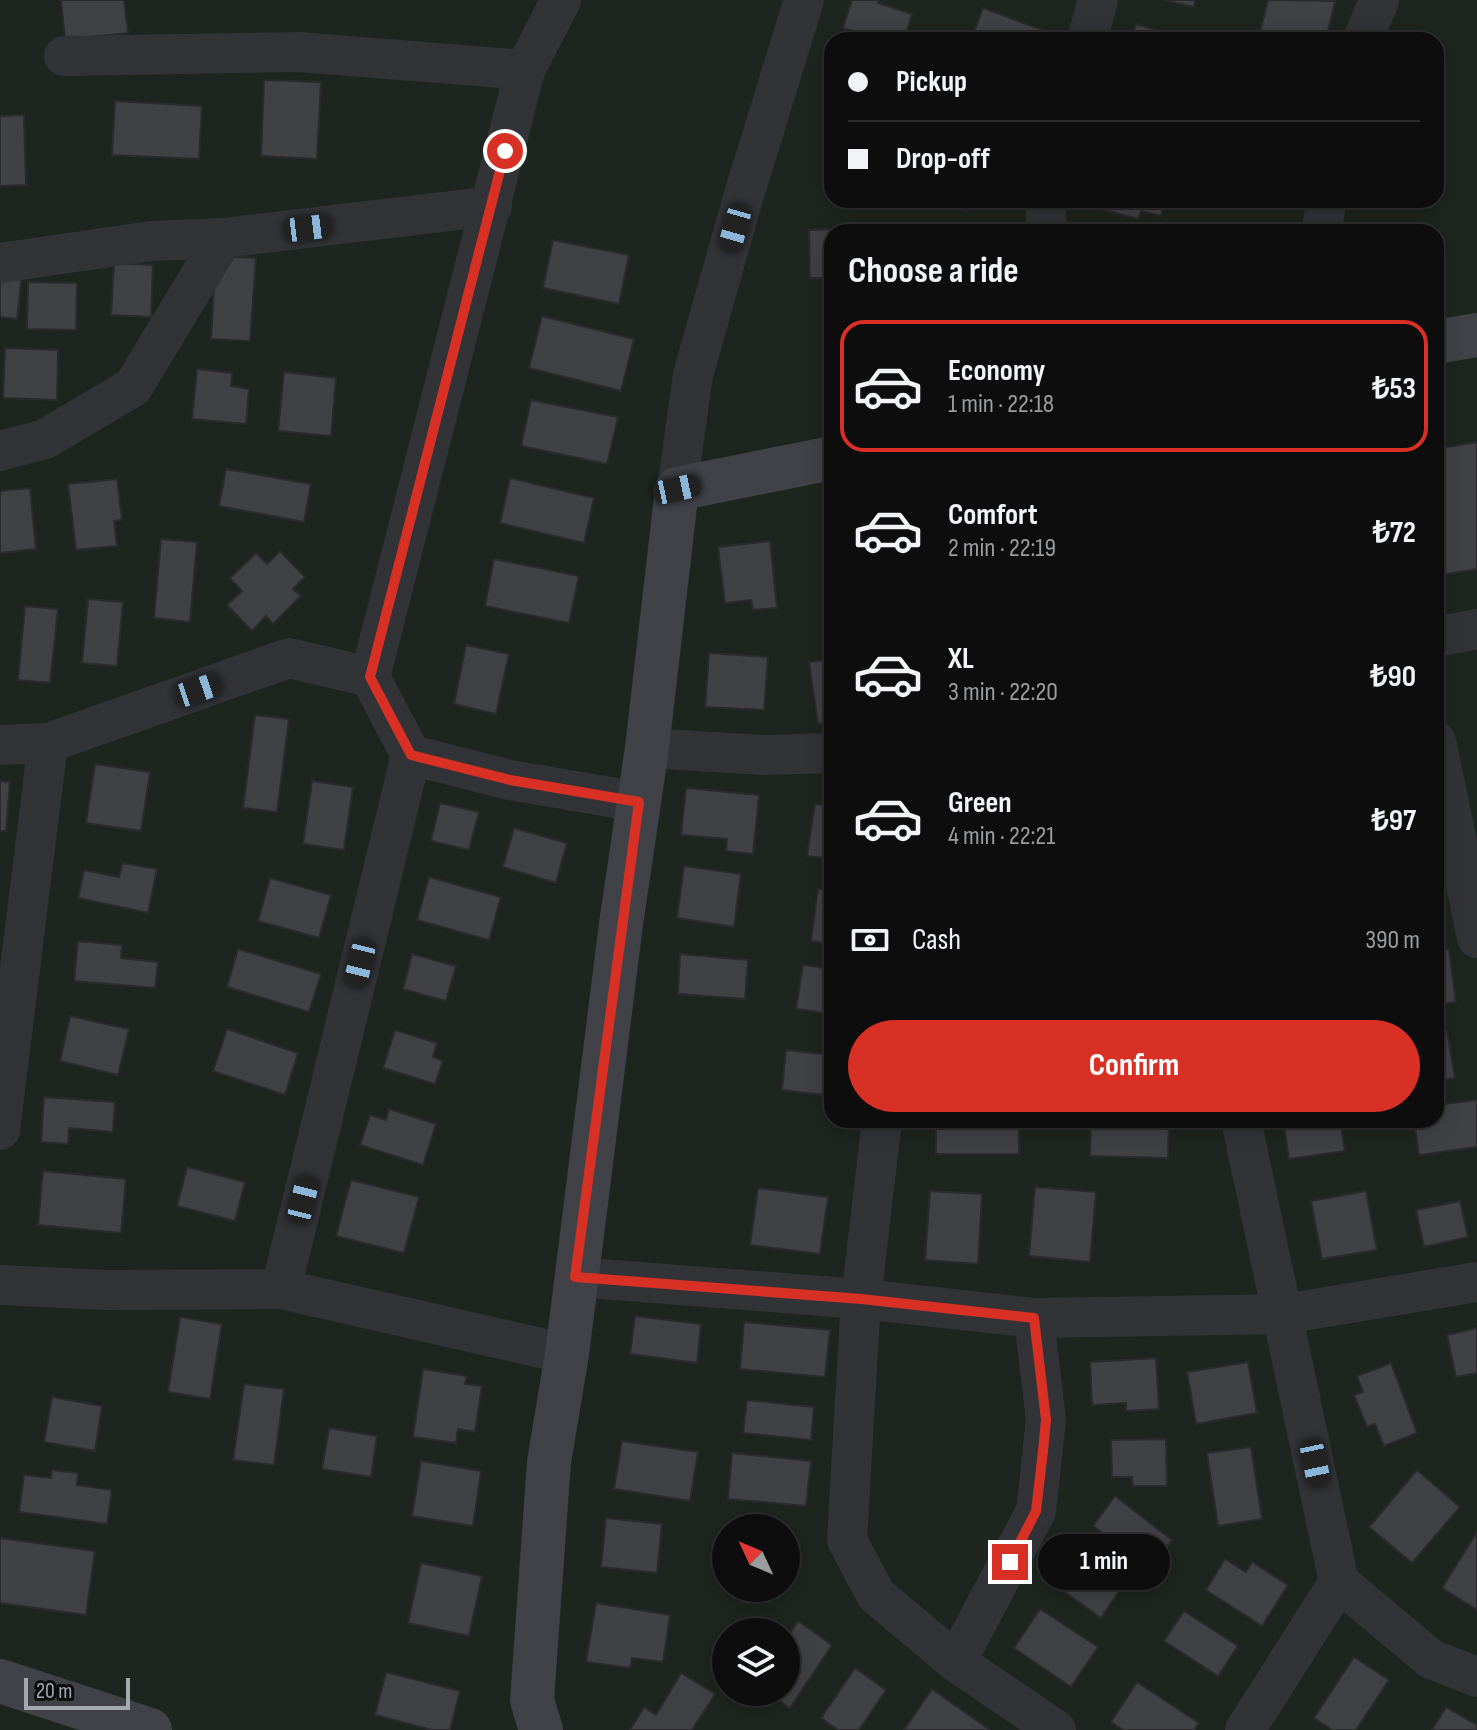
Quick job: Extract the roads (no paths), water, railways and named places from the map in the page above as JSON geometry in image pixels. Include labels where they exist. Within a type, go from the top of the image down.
[{"type":"street","points":[[281,1289],[411,755],[370,677],[525,70],[561,0]]},
{"type":"street","points":[[541,1730],[532,1700],[549,1462],[567,1354],[693,375],[804,0]]},
{"type":"street","points":[[1089,32],[1098,0]]},
{"type":"street","points":[[1366,32],[1379,0]]},
{"type":"street","points":[[64,56],[299,52],[525,70]]},
{"type":"street","points":[[0,263],[151,241],[223,238],[492,206]]},
{"type":"street","points":[[0,451],[45,439],[133,387],[223,238]]},
{"type":"street","points":[[1444,341],[1477,335]]},
{"type":"street","points":[[677,489],[824,460]]},
{"type":"street","points":[[1444,635],[1477,629]]},
{"type":"street","points":[[0,745],[48,743],[289,658],[370,677]]},
{"type":"street","points":[[0,1130],[48,743]]},
{"type":"street","points":[[647,748],[765,755],[824,753]]},
{"type":"street","points":[[411,755],[510,780],[639,802]]},
{"type":"street","points":[[1444,779],[1477,938]]},
{"type":"street","points":[[881,1128],[861,1299],[847,1540],[876,1595],[956,1662],[1056,1730]]},
{"type":"street","points":[[1243,1128],[1339,1582],[1431,1659],[1477,1677]]},
{"type":"street","points":[[575,1277],[861,1299],[1034,1318],[1284,1314],[1477,1282]]},
{"type":"street","points":[[0,1285],[106,1290],[281,1289],[567,1354]]},
{"type":"street","points":[[956,1662],[1036,1511],[1046,1420],[1034,1318]]},
{"type":"street","points":[[1245,1730],[1339,1582]]},
{"type":"street","points":[[0,1681],[150,1730]]}]
